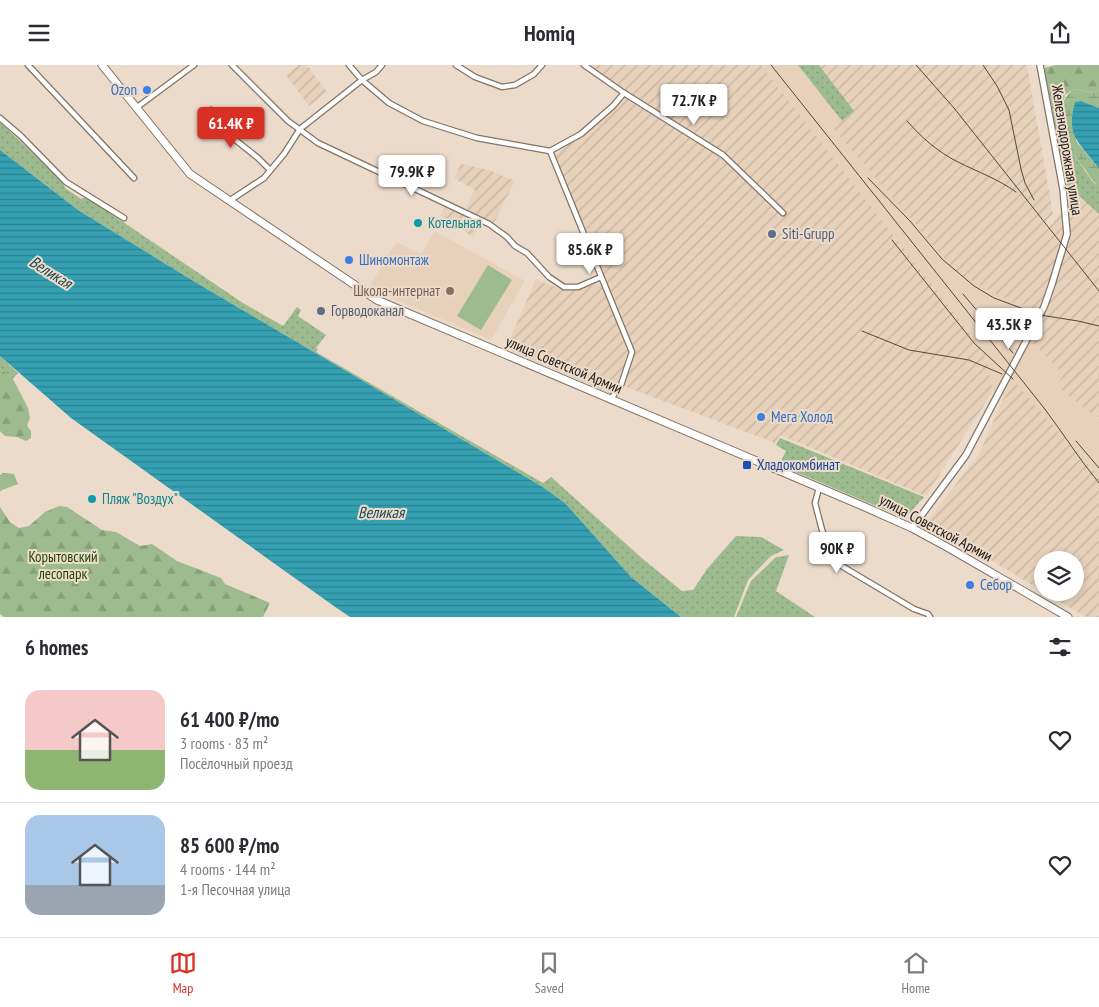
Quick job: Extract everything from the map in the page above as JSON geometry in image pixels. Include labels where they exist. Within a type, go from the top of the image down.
[{"type":"main road","name":"улица Советской Армии","points":[[102,65],[190,174],[377,300],[912,528],[1068,617]]},
{"type":"street","points":[[28,65],[134,178]]},
{"type":"street","points":[[136,108],[194,65]]},
{"type":"street","points":[[232,65],[288,121],[318,143],[489,224],[507,237],[515,246],[527,253],[549,277],[564,287],[578,287],[601,277]]},
{"type":"street","points":[[349,65],[362,80],[389,103],[423,121],[477,139],[550,151],[581,134],[613,106],[624,93]]},
{"type":"street","points":[[230,201],[264,178],[284,154],[300,129],[362,80],[376,72],[382,65]]},
{"type":"street","points":[[456,65],[475,77],[502,87],[516,85],[534,74],[542,65]]},
{"type":"street","points":[[584,65],[624,93],[722,155],[783,213]]},
{"type":"street","name":"Железнодорожная улица","points":[[912,528],[971,446],[1044,307],[1067,234],[1063,189],[1040,65]]},
{"type":"street","points":[[211,110],[233,138],[258,158],[270,171]]},
{"type":"street","points":[[0,118],[66,183],[124,218]]},
{"type":"street","points":[[550,151],[632,352],[621,385],[610,399]]},
{"type":"street","points":[[819,488],[814,503],[831,554],[840,565],[914,609],[928,614],[930,617]]},
{"type":"shaded area","points":[[299,65],[307,65],[327,92],[309,106],[286,75]]},
{"type":"shaded area","points":[[588,65],[761,65],[985,353],[993,391],[926,496],[780,435],[775,443],[621,385],[613,395],[506,348],[536,279],[559,289],[567,290],[601,283],[603,279],[554,156],[627,92]]},
{"type":"shaded area","points":[[761,65],[798,65],[842,121],[833,129],[1029,307],[1046,313],[1043,322],[1031,341],[1064,374],[1057,386],[1089,412],[1099,417],[1099,477],[1012,380],[1004,396],[993,391],[985,353]]},
{"type":"shaded area","points":[[819,65],[1027,65],[1053,214],[1045,223],[1049,228],[1075,193],[1099,214],[1099,417],[1089,412],[1057,386],[1063,374],[1031,341],[1043,322],[1045,313],[1011,302],[958,274],[833,128],[854,111]]},
{"type":"shaded area","points":[[461,164],[489,170],[515,181],[494,223],[465,208],[475,190],[454,178]]},
{"type":"shaded area","points":[[447,204],[480,225],[473,237],[440,216]]},
{"type":"shaded area","name":"Школа-интернат","points":[[435,231],[525,281],[491,340],[394,299],[371,284],[396,242],[421,254]]},
{"type":"shaded area","points":[[1012,379],[1099,477],[1099,617],[1086,617],[1059,601],[1084,601],[1084,551],[1034,551],[1034,586],[927,522],[979,454]]},
{"type":"green space","points":[[798,65],[819,65],[854,111],[842,121]]},
{"type":"green space","points":[[1056,65],[1099,65],[1099,90],[1097,93],[1074,89],[1065,95],[1050,96],[1044,68]]},
{"type":"green space","points":[[1074,89],[1096,93],[1099,90],[1099,108],[1081,101],[1076,141],[1099,169],[1099,186],[1092,180],[1078,160],[1063,129],[1062,107],[1066,97]]},
{"type":"green space","points":[[1065,95],[1061,112],[1076,158],[1093,182],[1099,186],[1099,214],[1065,183],[1050,96]]},
{"type":"green space","points":[[0,122],[63,182],[65,188],[81,199],[86,197],[243,303],[283,326],[297,307],[301,310],[298,316],[326,335],[316,348],[318,349],[316,352],[543,483],[551,477],[644,560],[682,591],[693,590],[707,569],[736,536],[761,537],[784,550],[771,556],[748,580],[734,617],[681,617],[631,577],[565,503],[541,486],[195,282],[78,210],[0,150]]},
{"type":"green space","points":[[488,265],[512,280],[481,330],[457,316]]},
{"type":"green space","points":[[0,356],[18,373],[13,379],[0,368]]},
{"type":"green space","points":[[0,368],[13,379],[28,408],[30,418],[27,426],[31,431],[31,438],[26,441],[17,437],[5,436],[0,431]]},
{"type":"green space","points":[[780,438],[924,497],[905,518],[779,465],[786,451],[776,445]]},
{"type":"green space","points":[[3,473],[14,474],[18,484],[0,492],[0,475]]},
{"type":"green space","name":"Корытовский лесопарк","points":[[59,506],[67,507],[102,530],[116,532],[140,546],[152,544],[177,561],[221,578],[225,584],[270,603],[263,617],[4,617],[0,614],[0,507],[10,522],[19,528],[29,526],[45,512]]},
{"type":"green space","points":[[789,555],[776,591],[815,617],[736,617],[751,581],[776,557]]},
{"type":"water","points":[[1081,101],[1099,108],[1099,169],[1076,139],[1073,132],[1072,114],[1075,102]]},
{"type":"water","name":"Великая","points":[[0,150],[78,210],[195,282],[541,486],[565,503],[631,577],[681,617],[350,617],[331,604],[71,418],[0,356]]},
{"type":"railway","points":[[771,65],[1044,408],[1099,483]]},
{"type":"railway","points":[[916,65],[954,108],[1099,291]]},
{"type":"railway","points":[[983,65],[997,86],[1009,110],[1021,169],[1025,183],[1034,200]]},
{"type":"railway","points":[[907,121],[924,139],[944,154],[995,179],[1016,192]]},
{"type":"railway","points":[[868,178],[910,221],[942,259],[974,286],[994,298],[1040,315],[1099,326]]},
{"type":"railway","points":[[892,240],[974,343],[1013,379]]},
{"type":"railway","points":[[963,294],[1013,353]]},
{"type":"railway","points":[[862,331],[909,350],[969,360],[1002,374]]},
{"type":"railway","points":[[1076,441],[1099,468]]},
{"type":"place","name":"Ozon","points":[[147,90]]},
{"type":"place","name":"Котельная","points":[[418,223]]},
{"type":"place","name":"Siti-Grupp","points":[[772,234]]},
{"type":"place","name":"Шиномонтаж","points":[[349,260]]},
{"type":"place","name":"Школа-интернат","points":[[450,291]]},
{"type":"place","name":"Горводоканал","points":[[321,311]]},
{"type":"place","name":"Мега Холод","points":[[761,417]]},
{"type":"place","name":"Хладокомбинат","points":[[747,465]]},
{"type":"place","name":"Пляж \"Воздух\"","points":[[92,499]]},
{"type":"place","name":"Себор","points":[[970,585]]}]
